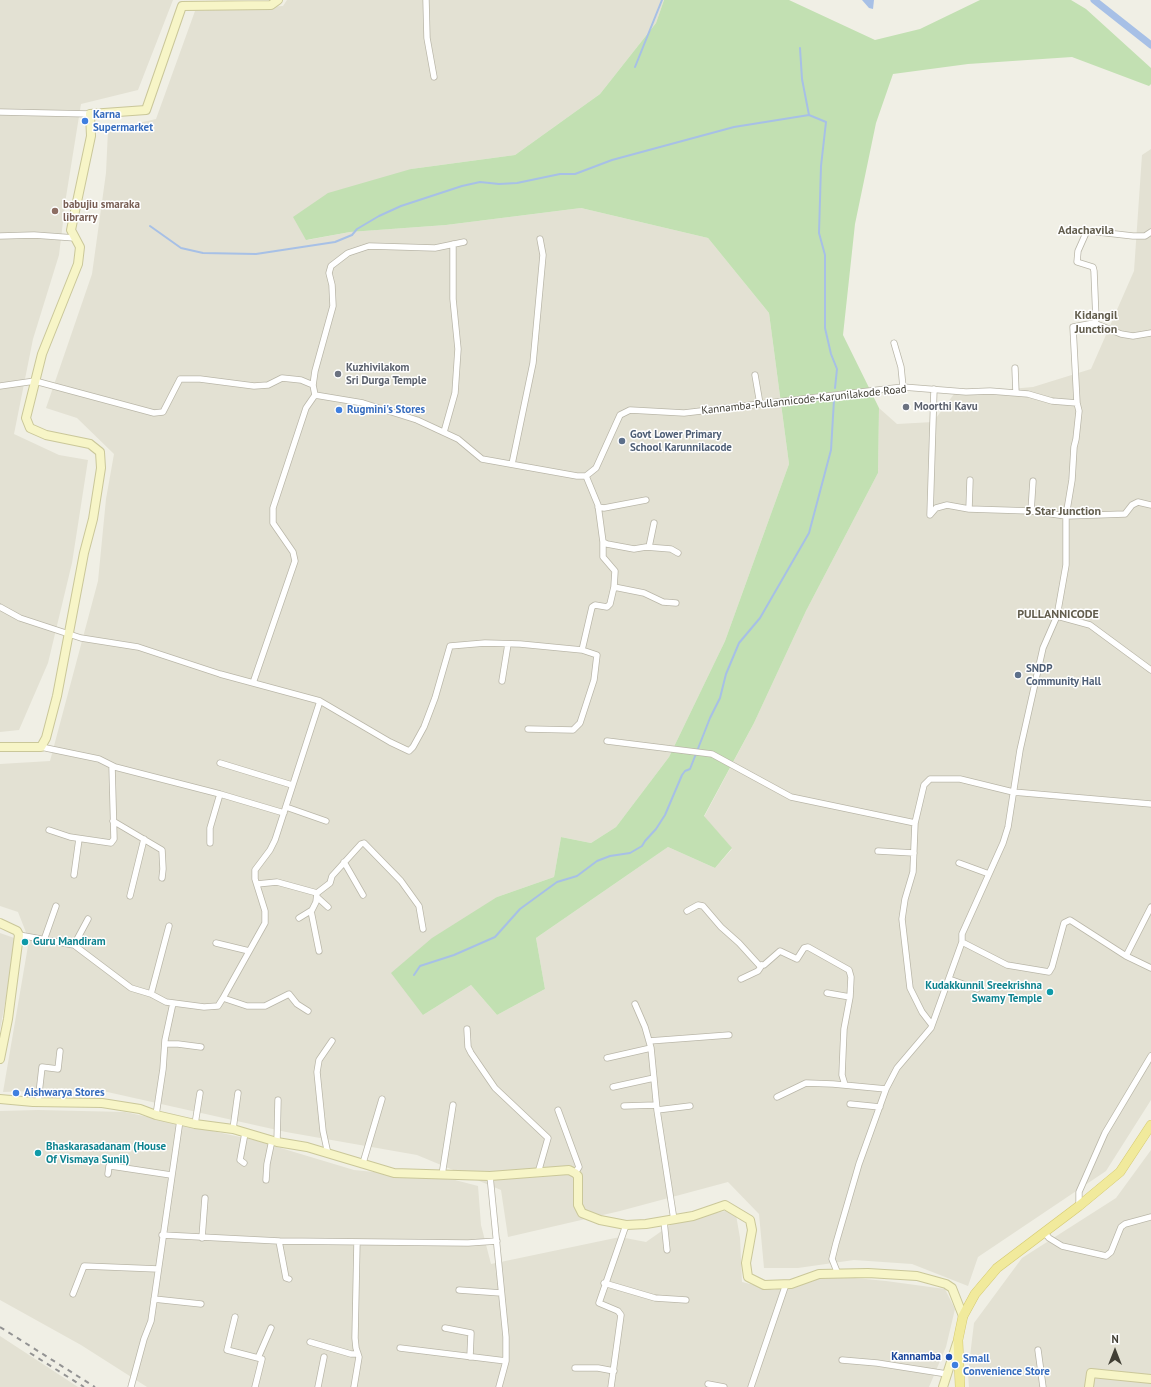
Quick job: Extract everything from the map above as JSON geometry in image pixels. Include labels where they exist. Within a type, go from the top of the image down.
[{"type":"main road","points":[[0,748],[41,747],[46,738],[55,703],[84,553],[93,518],[101,468],[100,452],[90,444],[46,435],[30,428],[26,418],[42,354],[78,264],[80,247],[71,230],[91,136],[90,114],[146,110],[183,3],[271,5],[278,0]]},
{"type":"main road","points":[[0,923],[17,931],[19,935],[8,1019],[0,1059]]},
{"type":"main road","points":[[0,1099],[38,1102],[102,1103],[140,1109],[156,1115],[195,1124],[233,1129],[274,1141],[307,1146],[328,1154],[394,1173],[490,1176],[569,1170],[578,1176],[578,1205],[582,1213],[600,1220],[626,1225],[674,1220],[693,1216],[725,1205],[750,1220],[752,1230],[746,1263],[748,1277],[764,1285],[786,1284],[820,1274],[905,1275],[946,1284],[952,1288],[963,1316]]},
{"type":"main road","points":[[943,1387],[958,1340],[963,1316],[975,1294],[997,1268],[1079,1206],[1120,1172],[1151,1125]]},
{"type":"main road","points":[[958,1340],[960,1387]]},
{"type":"main road","points":[[1089,1387],[1091,1373],[1151,1379]]},
{"type":"street","points":[[426,0],[427,38],[434,77]]},
{"type":"street","points":[[0,112],[6,114],[90,114]]},
{"type":"street","points":[[1094,323],[1096,320],[1093,267],[1076,262],[1078,251],[1086,233],[1089,231],[1145,236],[1151,232]]},
{"type":"street","points":[[0,236],[34,235],[75,238]]},
{"type":"street","points":[[512,464],[533,363],[543,255],[540,239]]},
{"type":"street","points":[[253,683],[295,561],[293,552],[273,523],[273,508],[306,408],[315,395],[313,385],[333,306],[332,285],[329,273],[334,263],[348,253],[369,246],[435,248],[464,242]]},
{"type":"street","points":[[444,432],[456,393],[458,349],[453,299],[453,244]]},
{"type":"street","points":[[838,1274],[832,1259],[836,1243],[848,1198],[886,1089],[897,1068],[915,1049],[932,1026],[962,942],[962,934],[1008,827],[1020,750],[1043,648],[1057,616],[1066,565],[1066,516],[1072,480],[1074,447],[1079,411],[1077,403],[1073,327],[1094,323],[1121,334],[1133,336],[1151,333]]},
{"type":"street","points":[[894,344],[901,367],[903,387]]},
{"type":"street","points":[[1015,368],[1016,393]]},
{"type":"street","points":[[756,375],[760,404]]},
{"type":"street","points":[[0,386],[35,381],[154,413],[163,412],[170,402],[176,384],[180,379],[200,379],[254,386],[268,385],[282,378],[301,380],[313,385]]},
{"type":"street","name":"Kannamba-Pullannicode-Karunilakode Road","points":[[586,476],[596,468],[620,415],[630,410],[684,413],[903,387],[966,392],[990,391],[1016,393],[1052,401],[1077,403]]},
{"type":"street","points":[[934,389],[930,515],[940,506],[946,505],[970,509],[1031,511],[1066,516],[1125,514],[1132,505],[1138,502],[1151,505]]},
{"type":"street","points":[[315,395],[363,403],[417,420],[458,439],[482,459],[577,476],[586,476],[598,507],[603,542],[603,557],[616,571],[610,604],[607,607],[595,605],[592,608],[582,650]]},
{"type":"street","points":[[970,480],[970,509]]},
{"type":"street","points":[[1031,511],[1033,481]]},
{"type":"street","points":[[598,507],[604,508],[646,500]]},
{"type":"street","points":[[649,547],[654,523]]},
{"type":"street","points":[[603,542],[634,549],[649,547],[671,549],[678,552]]},
{"type":"street","points":[[614,587],[644,593],[663,602],[676,603]]},
{"type":"street","points":[[0,607],[20,618],[68,634],[101,642],[138,647],[220,674],[320,701],[390,742],[409,751],[413,747],[424,727],[435,698],[450,646],[485,643],[508,644],[582,650],[597,655],[594,680],[580,722],[573,730],[528,730]]},
{"type":"street","points":[[1057,616],[1090,625],[1151,670]]},
{"type":"street","points":[[502,681],[508,644]]},
{"type":"street","points":[[19,935],[74,945],[131,988],[151,994],[166,1002],[204,1007],[218,1006],[265,923],[265,910],[254,875],[256,868],[270,850],[284,813],[320,701]]},
{"type":"street","points":[[606,741],[712,754],[791,797],[915,823]]},
{"type":"street","points":[[41,747],[99,759],[112,766],[220,794],[284,813]]},
{"type":"street","points":[[220,763],[292,785]]},
{"type":"street","points":[[49,830],[79,839],[111,843],[114,839],[112,766]]},
{"type":"street","points":[[932,1026],[922,1012],[910,988],[902,918],[905,899],[913,872],[915,823],[924,785],[930,779],[960,779],[1013,792],[1151,804]]},
{"type":"street","points":[[210,843],[210,828],[220,794]]},
{"type":"street","points":[[286,807],[326,821]]},
{"type":"street","points":[[113,821],[162,850],[164,869],[162,878]]},
{"type":"street","points":[[74,875],[79,839]]},
{"type":"street","points":[[130,896],[144,839]]},
{"type":"street","points":[[299,918],[311,911],[315,906],[317,895],[330,884],[332,876],[361,844],[366,845],[401,881],[419,906],[424,929]]},
{"type":"street","points":[[878,851],[914,853]]},
{"type":"street","points":[[344,862],[363,895]]},
{"type":"street","points":[[959,863],[989,874]]},
{"type":"street","points":[[257,884],[277,882],[317,895],[328,907]]},
{"type":"street","points":[[44,940],[56,906]]},
{"type":"street","points":[[687,911],[698,906],[703,906],[721,927],[762,966]]},
{"type":"street","points":[[1126,956],[1151,907]]},
{"type":"street","points":[[311,911],[319,951]]},
{"type":"street","points":[[74,945],[88,919]]},
{"type":"street","points":[[962,942],[1007,965],[1049,972],[1052,967],[1064,924],[1070,920],[1126,956],[1151,968]]},
{"type":"street","points":[[151,994],[169,926]]},
{"type":"street","points":[[216,943],[249,951]]},
{"type":"street","points":[[741,979],[758,971],[780,950],[797,960],[804,948],[811,948],[849,970],[851,977],[850,997],[844,1029],[842,1075],[846,1085]]},
{"type":"street","points":[[949,978],[977,989]]},
{"type":"street","points":[[827,993],[850,997]]},
{"type":"street","points":[[223,998],[247,1006],[265,1006],[289,994],[297,1004],[308,1011]]},
{"type":"street","points":[[156,1115],[168,1021],[173,1003]]},
{"type":"street","points":[[635,1004],[651,1048],[657,1108],[674,1220]]},
{"type":"street","points":[[467,1029],[468,1047],[495,1088],[548,1138],[538,1173]]},
{"type":"street","points":[[649,1041],[711,1038],[729,1035]]},
{"type":"street","points":[[328,1154],[323,1131],[317,1072],[319,1060],[332,1041]]},
{"type":"street","points":[[165,1044],[201,1047]]},
{"type":"street","points":[[607,1058],[651,1048]]},
{"type":"street","points":[[38,1102],[42,1067],[58,1069],[60,1051]]},
{"type":"street","points":[[1079,1206],[1079,1192],[1105,1133],[1151,1056]]},
{"type":"street","points":[[613,1087],[654,1078]]},
{"type":"street","points":[[777,1097],[806,1083],[886,1089]]},
{"type":"street","points":[[195,1124],[200,1093]]},
{"type":"street","points":[[233,1129],[238,1093]]},
{"type":"street","points":[[363,1163],[382,1099]]},
{"type":"street","points":[[266,1180],[267,1164],[274,1141],[278,1100]]},
{"type":"street","points":[[850,1104],[880,1107]]},
{"type":"street","points":[[442,1175],[453,1105]]},
{"type":"street","points":[[624,1106],[657,1108],[690,1106]]},
{"type":"street","points":[[558,1110],[579,1167],[575,1173]]},
{"type":"street","points":[[131,1387],[144,1339],[151,1321],[170,1176],[180,1120]]},
{"type":"street","points":[[244,1163],[240,1160],[245,1133]]},
{"type":"street","points":[[108,1174],[109,1166],[111,1166],[170,1176]]},
{"type":"street","points":[[490,1176],[506,1337],[506,1361],[499,1387]]},
{"type":"street","points":[[202,1238],[205,1198]]},
{"type":"street","points":[[1044,1232],[1049,1238],[1062,1246],[1106,1256],[1111,1252],[1121,1227],[1125,1224],[1151,1217]]},
{"type":"street","points":[[664,1221],[667,1250]]},
{"type":"street","points":[[611,1387],[621,1315],[618,1311],[599,1303],[604,1284],[626,1225]]},
{"type":"street","points":[[162,1235],[279,1241],[497,1241]]},
{"type":"street","points":[[279,1241],[286,1278],[289,1279]]},
{"type":"street","points":[[354,1387],[359,1357],[356,1338],[357,1242]]},
{"type":"street","points":[[72,1294],[84,1266],[158,1269]]},
{"type":"street","points":[[604,1284],[655,1298],[686,1300]]},
{"type":"street","points":[[751,1387],[786,1284]]},
{"type":"street","points":[[459,1290],[501,1293]]},
{"type":"street","points":[[154,1299],[201,1304]]},
{"type":"street","points":[[234,1317],[227,1350],[263,1360],[255,1387]]},
{"type":"street","points":[[258,1358],[271,1328]]},
{"type":"street","points":[[446,1328],[471,1333],[470,1357]]},
{"type":"street","points":[[310,1342],[351,1354],[358,1354]]},
{"type":"street","points":[[400,1348],[506,1361]]},
{"type":"street","points":[[1038,1350],[1043,1387]]},
{"type":"street","points":[[318,1387],[324,1357]]},
{"type":"street","points":[[842,1360],[877,1363],[947,1374]]},
{"type":"street","points":[[575,1368],[598,1368],[614,1371]]},
{"type":"street","points":[[708,1384],[724,1387]]},
{"type":"shaded area","points":[[0,0],[173,0],[138,90],[81,104],[66,197],[59,255],[33,339],[14,434],[59,455],[88,460],[72,563],[48,663],[19,730],[0,732]]},
{"type":"shaded area","points":[[287,0],[664,0],[656,23],[600,94],[515,155],[411,169],[307,240],[350,232],[446,225],[581,208],[708,238],[769,313],[789,464],[725,641],[669,757],[616,827],[591,843],[561,837],[554,877],[497,897],[423,1015],[471,985],[497,1015],[545,989],[536,938],[668,847],[715,868],[732,849],[704,817],[754,723],[806,611],[878,473],[879,408],[897,424],[933,422],[954,394],[1033,387],[1091,369],[1134,271],[1142,155],[1151,149],[1151,1100],[1106,1171],[978,1257],[968,1286],[912,1264],[854,1260],[798,1268],[764,1268],[759,1214],[728,1182],[620,1211],[508,1237],[501,1190],[417,1155],[286,1132],[94,1089],[3,1092],[29,940],[18,912],[0,906],[0,764],[50,761],[98,581],[106,499],[114,454],[77,418],[46,408],[92,274],[106,173],[108,130],[156,119],[195,11],[283,6]]},
{"type":"shaded area","points":[[0,933],[17,939],[0,1030]]},
{"type":"shaded area","points":[[38,1110],[125,1112],[254,1140],[354,1170],[455,1180],[478,1186],[481,1225],[491,1264],[620,1237],[646,1242],[676,1221],[735,1209],[740,1238],[742,1282],[774,1290],[825,1275],[945,1289],[955,1309],[946,1347],[929,1387],[147,1387],[81,1345],[0,1300],[0,1111]]},
{"type":"shaded area","points":[[1151,1150],[1151,1387],[969,1387],[968,1373],[974,1323],[1022,1258],[1116,1198]]},
{"type":"shaded area","points":[[0,1336],[23,1351],[78,1387],[0,1387]]},
{"type":"green space","points":[[664,0],[789,0],[875,40],[920,29],[980,0],[1071,0],[1086,9],[1151,68],[1151,84],[1149,86],[1072,57],[968,64],[893,74],[876,123],[855,224],[843,335],[879,408],[878,473],[806,611],[754,723],[704,816],[732,848],[715,868],[668,847],[536,938],[545,989],[497,1015],[471,985],[423,1015],[391,973],[432,938],[497,897],[554,877],[561,837],[591,843],[616,827],[669,757],[725,641],[789,464],[769,313],[708,238],[581,208],[446,225],[350,232],[306,240],[293,217],[328,193],[411,169],[515,155],[600,94],[656,23]]},
{"type":"water","points":[[862,0],[874,0],[873,9],[869,8]]},
{"type":"waterway","points":[[635,67],[662,0]]},
{"type":"waterway","points":[[1094,0],[1151,45]]},
{"type":"waterway","points":[[800,48],[802,79],[809,115],[826,122],[821,166],[819,233],[825,255],[825,328],[831,354],[837,369],[835,388]]},
{"type":"waterway","points":[[150,226],[181,248],[203,253],[256,254],[335,242],[352,235],[357,229],[379,216],[401,206],[462,186],[480,182],[499,184],[517,183],[560,174],[575,174],[612,160],[734,127],[809,115]]},
{"type":"waterway","points":[[414,975],[420,966],[454,955],[495,937],[520,909],[557,882],[577,876],[597,861],[610,856],[630,853],[642,846],[656,829],[665,815],[682,775],[685,771],[690,769],[710,718],[720,698],[726,674],[739,643],[760,618],[809,533],[831,450],[834,400]]},
{"type":"railway","points":[[0,1327],[95,1387]]},
{"type":"railway","points":[[30,1353],[84,1387]]},
{"type":"place","name":"Karna Supermarket","points":[[85,121]]},
{"type":"place","name":"babujiu smaraka librarry","points":[[55,211]]},
{"type":"place","name":"Kuzhivilakom Sri Durga Temple","points":[[338,374]]},
{"type":"place","name":"Moorthi Kavu","points":[[906,407]]},
{"type":"place","name":"Rugmini's Stores","points":[[339,410]]},
{"type":"place","name":"Govt Lower Primary School Karunnilacode","points":[[622,441]]},
{"type":"place","name":"SNDP Community Hall","points":[[1018,675]]},
{"type":"place","name":"Guru Mandiram","points":[[25,942]]},
{"type":"place","name":"Kudakkunnil Sreekrishna Swamy Temple","points":[[1050,992]]},
{"type":"place","name":"Aishwarya Stores","points":[[16,1093]]},
{"type":"place","name":"Bhaskarasadanam (House Of Vismaya Sunil)","points":[[38,1153]]},
{"type":"place","name":"Kannamba","points":[[949,1357]]},
{"type":"place","name":"Small Convenience Store","points":[[955,1365]]},
{"type":"district","name":"Adachavila","points":[[1086,231]]},
{"type":"district","name":"Kidangil Junction","points":[[1096,323]]},
{"type":"district","name":"5 Star Junction","points":[[1063,512]]},
{"type":"district","name":"PULLANNICODE","points":[[1058,615]]}]
